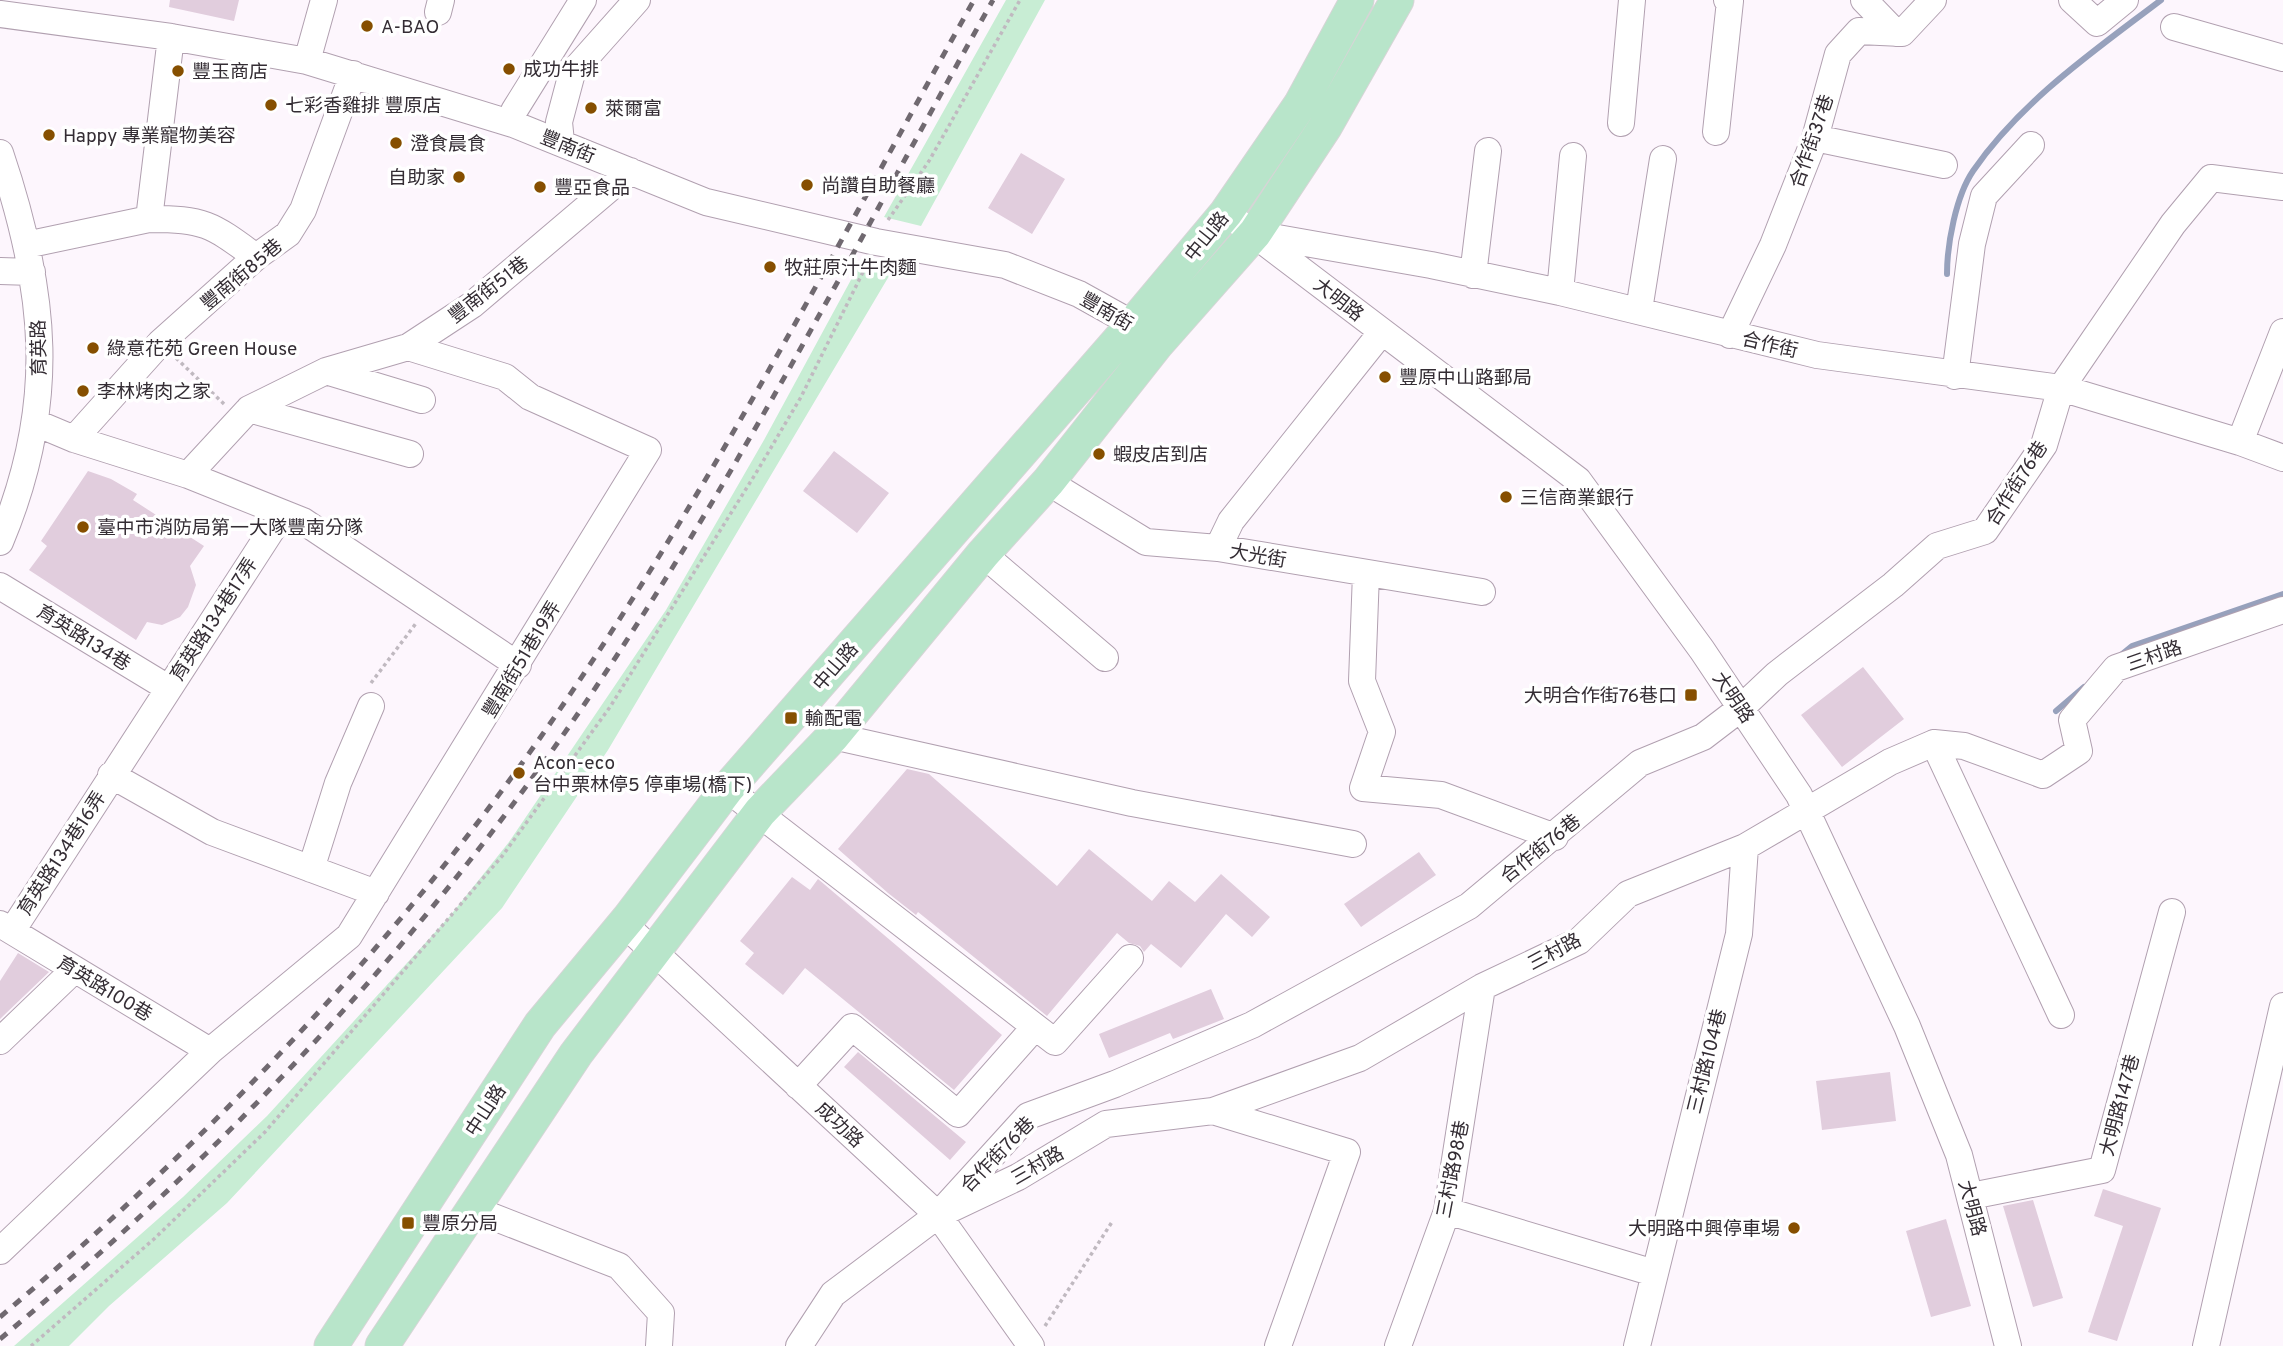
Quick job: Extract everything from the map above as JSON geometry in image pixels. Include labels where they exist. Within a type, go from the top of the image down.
[{"type":"main road","name":"中山路","points":[[382,1346],[576,1054],[652,949],[760,812],[833,736],[983,554],[1048,482],[1300,105],[1357,0]]},
{"type":"main road","name":"中山路","points":[[331,1346],[540,1025],[624,924],[727,789],[1145,334],[1255,233],[1325,127],[1397,0]]},
{"type":"street","points":[[307,61],[324,0]]},
{"type":"street","points":[[513,124],[514,111],[583,0]]},
{"type":"street","points":[[561,142],[559,122],[572,73],[637,0]]},
{"type":"street","points":[[1621,123],[1632,0]]},
{"type":"street","points":[[1716,132],[1728,0]]},
{"type":"street","points":[[1864,0],[1896,33],[1902,33],[1933,0]]},
{"type":"street","points":[[2072,0],[2097,23],[2125,0]]},
{"type":"street","name":"豐南街","points":[[0,14],[171,37],[307,61],[513,124],[706,202],[876,242],[1005,265],[1079,294],[1145,334]]},
{"type":"street","points":[[2174,27],[2283,58]]},
{"type":"street","name":"合作街37巷","points":[[1730,335],[1773,245],[1815,138],[1838,54],[1859,31],[1896,33]]},
{"type":"street","points":[[149,219],[171,37]]},
{"type":"street","name":"豐南街85巷","points":[[74,439],[160,343],[256,257],[288,234],[303,210],[353,74]]},
{"type":"street","points":[[1815,138],[1944,165]]},
{"type":"street","points":[[1955,376],[1972,244],[1984,195],[2031,145]]},
{"type":"street","points":[[1473,275],[1488,150]]},
{"type":"street","name":"育英路","points":[[0,153],[20,211],[32,272],[41,341],[36,423],[16,504],[0,542]]},
{"type":"street","points":[[1560,292],[1573,156]]},
{"type":"street","points":[[1639,310],[1663,159]]},
{"type":"street","name":"豐南街51巷","points":[[188,475],[240,410],[326,371],[408,347],[472,306],[629,171]]},
{"type":"street","name":"合作街76巷","points":[[939,1215],[1028,1116],[1115,1084],[1252,1025],[1469,905],[1555,837],[1640,763],[1703,737],[1741,708],[1777,674],[1893,585],[1937,546],[1985,531],[2044,445],[2061,388],[2174,224],[2211,178],[2283,187]]},
{"type":"street","name":"大明路","points":[[1226,213],[1578,480],[1741,708],[1807,810],[1907,1026],[1959,1155],[2008,1346]]},
{"type":"street","points":[[26,245],[149,219],[186,219],[216,227],[256,257]]},
{"type":"street","name":"合作街","points":[[1255,233],[1560,292],[1817,355],[1955,376],[2061,388],[2240,442],[2283,458]]},
{"type":"street","points":[[0,271],[32,272]]},
{"type":"street","points":[[2240,442],[2283,332]]},
{"type":"street","points":[[1218,548],[1231,522],[1381,333]]},
{"type":"street","name":"豐南街51巷19弄","points":[[0,1251],[210,1051],[349,936],[648,450],[530,397],[505,377],[408,347]]},
{"type":"street","points":[[326,371],[422,400]]},
{"type":"street","points":[[240,410],[410,454]]},
{"type":"street","points":[[36,423],[74,439],[188,475],[303,521],[518,665]]},
{"type":"street","name":"大光街","points":[[1048,482],[1146,542],[1218,548],[1482,592]]},
{"type":"street","name":"育英路134巷17弄","points":[[168,688],[282,514]]},
{"type":"street","points":[[983,554],[1105,659]]},
{"type":"street","points":[[1366,573],[1362,681],[1382,732],[1363,788],[1441,795],[1555,837]]},
{"type":"street","name":"育英路134巷","points":[[0,586],[168,688]]},
{"type":"street","name":"三村路","points":[[799,1346],[833,1294],[939,1215],[1018,1177],[1106,1124],[1213,1111],[1360,1058],[1482,987],[1579,941],[1628,894],[1745,847],[1890,762],[1934,743],[1964,746],[2043,775],[2080,751],[2072,720],[2116,668],[2283,610]]},
{"type":"street","name":"育英路134巷16弄","points":[[6,927],[168,688]]},
{"type":"street","points":[[311,869],[338,783],[371,706]]},
{"type":"street","points":[[833,736],[1132,803],[1353,844]]},
{"type":"street","points":[[1934,743],[2061,1015]]},
{"type":"street","name":"育英路134巷16弄","points":[[111,775],[212,832],[376,894]]},
{"type":"street","points":[[727,789],[1055,1042],[1130,958]]},
{"type":"street","name":"三村路104巷","points":[[1637,1346],[1739,934],[1745,847]]},
{"type":"street","name":"大明路147巷","points":[[1971,1196],[2102,1170],[2172,912]]},
{"type":"street","name":"成功路","points":[[624,924],[939,1215],[1023,1343]]},
{"type":"street","name":"育英路100巷","points":[[6,927],[210,1051]]},
{"type":"street","points":[[0,1041],[74,970]]},
{"type":"street","name":"三村路98巷","points":[[1398,1346],[1447,1211],[1482,987]]},
{"type":"street","points":[[2206,1346],[2279,1037],[2283,1006]]},
{"type":"street","points":[[798,1086],[852,1027],[958,1114],[1035,1027]]},
{"type":"street","points":[[1213,1111],[1346,1152],[1278,1346]]},
{"type":"street","points":[[473,1209],[619,1266],[661,1313],[659,1346]]},
{"type":"street","points":[[1447,1211],[1654,1273]]},
{"type":"path","points":[[31,1346],[154,1239],[276,1119],[323,1061],[485,879],[549,794],[610,707],[756,473],[801,397],[853,297],[876,242],[929,161],[1020,0]]},
{"type":"path","points":[[160,343],[240,410]]},
{"type":"path","points":[[371,706],[362,695],[428,606]]},
{"type":"path","points":[[1023,1343],[1045,1326],[1112,1222]]},
{"type":"green space","points":[[1006,0],[1045,0],[921,226],[884,217]]},
{"type":"green space","points":[[859,265],[892,271],[608,750],[502,908],[227,1203],[109,1306],[69,1346],[14,1346],[183,1197],[267,1116],[450,916],[509,842],[666,610],[764,440]]},
{"type":"building","points":[[170,0],[239,0],[234,21],[169,7]]},
{"type":"building","points":[[1021,153],[1065,179],[1032,234],[988,208]]},
{"type":"building","points":[[834,451],[889,493],[857,533],[803,491]]},
{"type":"building","points":[[88,471],[111,479],[137,494],[133,500],[204,546],[190,566],[196,585],[188,607],[180,617],[162,625],[147,622],[136,640],[29,570],[47,546],[41,541]]},
{"type":"building","points":[[1863,667],[1904,719],[1842,767],[1801,715]]},
{"type":"building","points":[[907,769],[929,774],[1057,886],[1089,849],[1152,901],[1169,881],[1195,902],[1221,874],[1270,917],[1252,937],[1226,914],[1181,968],[1151,944],[1144,952],[1140,946],[1129,943],[1117,933],[1047,1016],[918,912],[916,915],[888,893],[838,849]]},
{"type":"building","points":[[1419,852],[1436,875],[1361,927],[1344,904]]},
{"type":"building","points":[[792,877],[810,890],[818,879],[1002,1035],[954,1090],[805,968],[783,995],[745,964],[754,953],[740,941]]},
{"type":"building","points":[[18,953],[49,972],[0,1019],[0,981]]},
{"type":"building","points":[[1211,989],[1224,1019],[1173,1039],[1170,1033],[1109,1058],[1099,1034]]},
{"type":"building","points":[[858,1052],[966,1142],[950,1160],[844,1067]]},
{"type":"building","points":[[1890,1072],[1896,1121],[1822,1130],[1816,1081]]},
{"type":"building","points":[[2103,1189],[2161,1208],[2117,1341],[2088,1332],[2123,1226],[2094,1216]]},
{"type":"building","points":[[2033,1200],[2063,1298],[2033,1307],[2003,1206]]},
{"type":"building","points":[[1946,1219],[1971,1306],[1931,1317],[1906,1231]]},
{"type":"waterway","points":[[1947,274],[1957,207],[1967,181],[1992,146],[2013,122],[2060,78],[2161,0]]},
{"type":"waterway","points":[[2121,655],[2132,646],[2283,594]]},
{"type":"waterway","points":[[2056,711],[2084,687]]},
{"type":"railway","points":[[0,1317],[160,1173],[238,1097],[312,1019],[384,938],[452,855],[517,769],[633,599],[684,515],[783,345],[974,0]]},
{"type":"railway","points":[[0,1339],[166,1192],[245,1115],[322,1034],[466,866],[533,778],[596,687],[702,519],[801,347],[993,0]]},
{"type":"place","name":"A-BAO","points":[[367,26]]},
{"type":"place","name":"成功牛排","points":[[509,69]]},
{"type":"place","name":"豐玉商店","points":[[178,71]]},
{"type":"place","name":"七彩香雞排 豐原店","points":[[271,105]]},
{"type":"place","name":"萊爾富","points":[[591,108]]},
{"type":"place","name":"Happy 專業寵物美容","points":[[49,135]]},
{"type":"place","name":"澄食晨食","points":[[396,143]]},
{"type":"place","name":"自助家","points":[[459,177]]},
{"type":"place","name":"尚讚自助餐廳","points":[[807,185]]},
{"type":"place","name":"豐亞食品","points":[[540,187]]},
{"type":"place","name":"牧莊原汁牛肉麵","points":[[770,267]]},
{"type":"place","name":"綠意花苑 Green House","points":[[93,348]]},
{"type":"place","name":"豐原中山路郵局","points":[[1385,377]]},
{"type":"place","name":"李林烤肉之家","points":[[83,391]]},
{"type":"place","name":"蝦皮店到店","points":[[1099,454]]},
{"type":"place","name":"三信商業銀行","points":[[1506,497]]},
{"type":"place","name":"臺中市消防局第一大隊豐南分隊","points":[[83,527]]},
{"type":"place","name":"大明合作街76巷口","points":[[1691,695]]},
{"type":"place","name":"輸配電","points":[[791,718]]},
{"type":"place","name":"Acon-eco 台中栗林停5 停車場(橋下)","points":[[519,773]]},
{"type":"place","name":"豐原分局","points":[[408,1223]]},
{"type":"place","name":"大明路中興停車場","points":[[1794,1228]]}]
